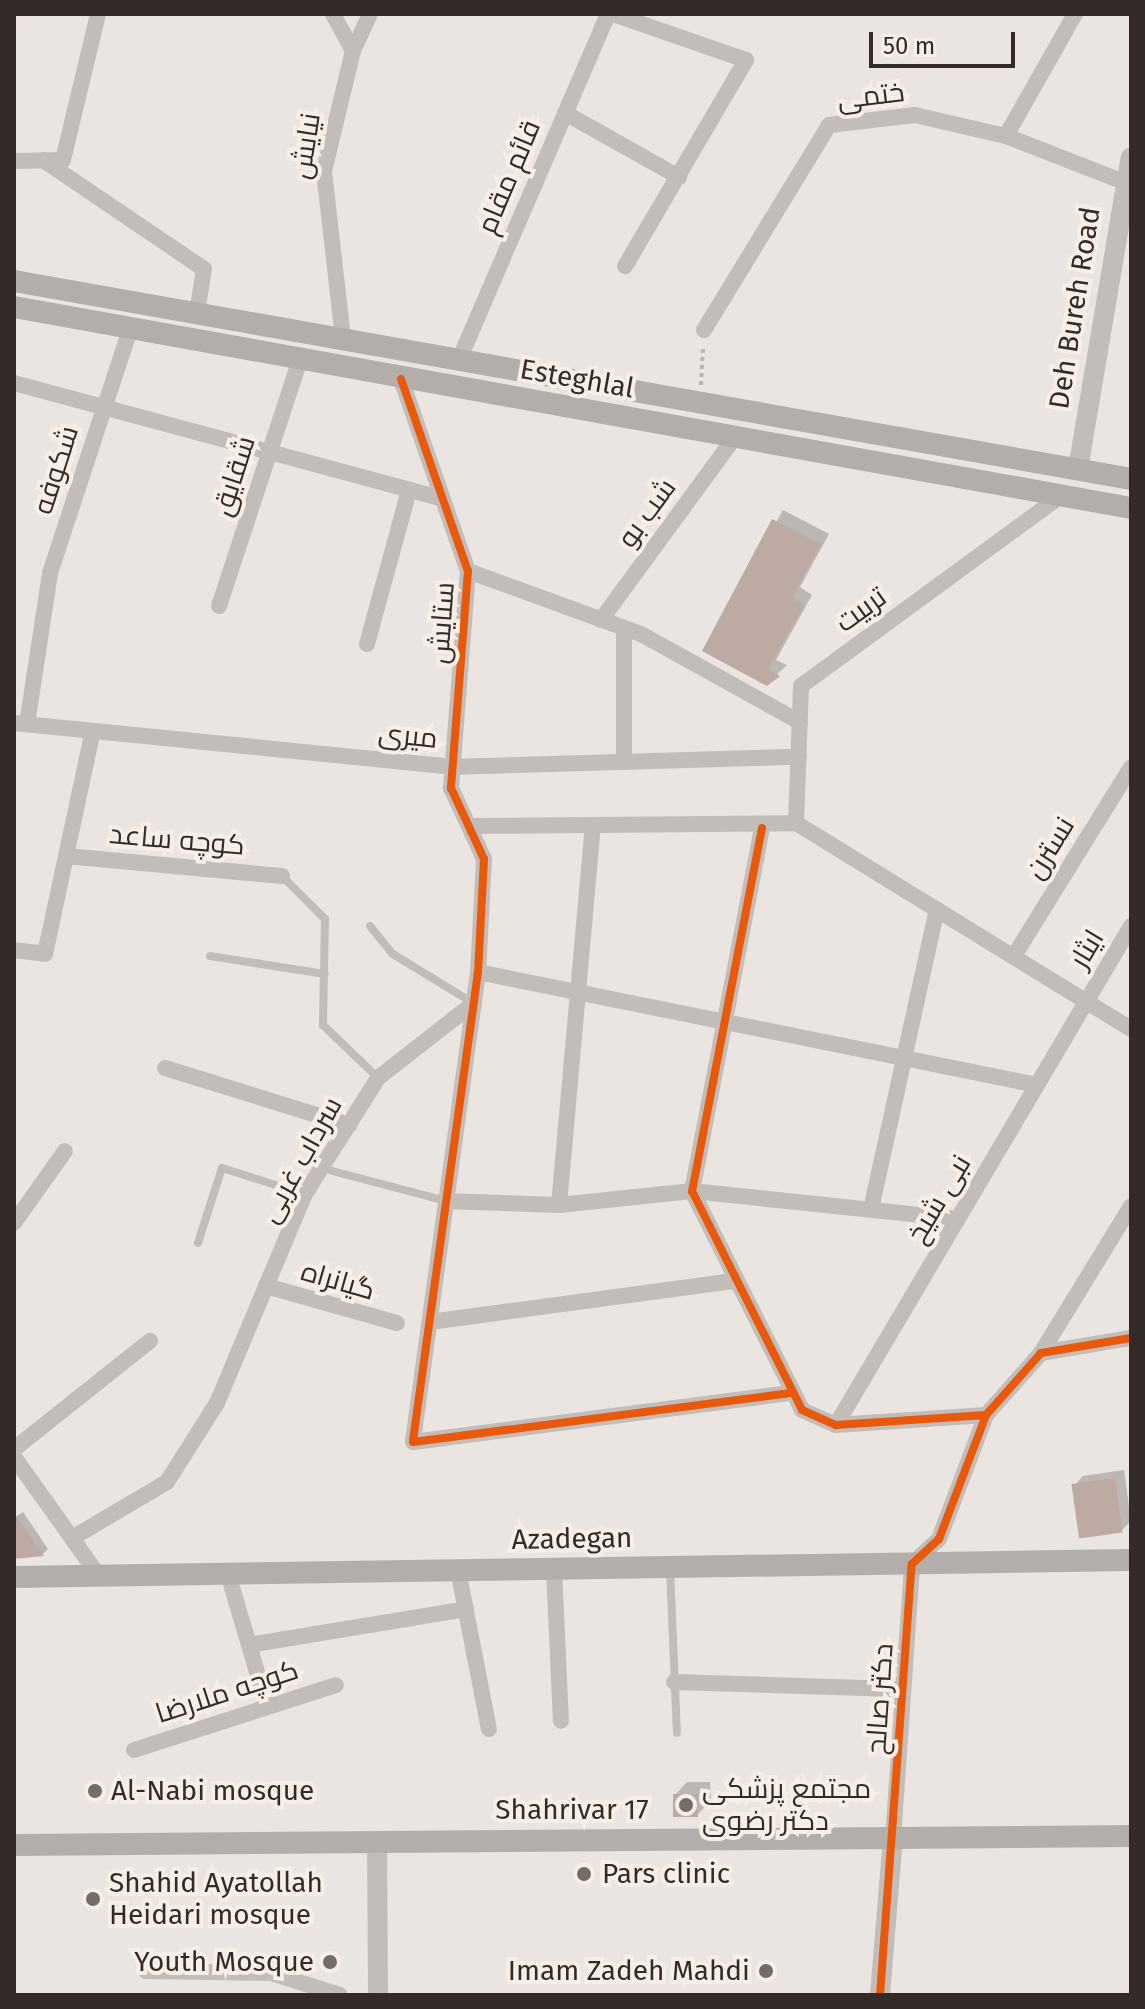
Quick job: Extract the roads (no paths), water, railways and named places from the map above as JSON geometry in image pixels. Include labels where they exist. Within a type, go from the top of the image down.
[{"type":"main road","name":"Esteghlal","points":[[14,281],[1131,479]]},
{"type":"main road","name":"Esteghlal","points":[[14,307],[299,362],[1131,508]]},
{"type":"main road","name":"Azadegan","points":[[14,1577],[1131,1560]]},
{"type":"main road","name":"Shahrivar 17","points":[[14,1845],[1131,1836]]},
{"type":"street","points":[[14,147],[14,161],[63,160],[98,14]]},
{"type":"street","points":[[333,14],[353,51]]},
{"type":"street","name":"نیایش","points":[[343,338],[324,171],[353,51],[370,14]]},
{"type":"street","points":[[610,14],[746,60],[625,266]]},
{"type":"street","name":"قائم مقام","points":[[459,360],[610,14]]},
{"type":"street","points":[[1006,136],[1075,14]]},
{"type":"street","points":[[565,113],[679,177]]},
{"type":"street","name":"ختمی","points":[[704,330],[829,125],[915,115],[1006,136],[1124,182]]},
{"type":"street","name":"Deh Bureh Road","points":[[1078,469],[1124,182],[1131,157]]},
{"type":"street","points":[[43,160],[204,269],[197,313]]},
{"type":"street","name":"شکوفه","points":[[20,724],[50,573],[130,330]]},
{"type":"street","name":"شقایق","points":[[219,606],[299,362]]},
{"type":"street","name":"ستایش","points":[[401,379],[468,571],[451,788],[474,826]]},
{"type":"street","points":[[14,383],[443,499]]},
{"type":"street","name":"شب بو","points":[[601,620],[735,437]]},
{"type":"street","points":[[367,644],[409,490]]},
{"type":"street","name":"تربیت","points":[[796,823],[801,686],[1062,495]]},
{"type":"street","points":[[468,571],[624,628],[800,722]]},
{"type":"street","points":[[624,628],[624,762]]},
{"type":"street","name":"میری","points":[[20,724],[452,767],[799,757]]},
{"type":"street","points":[[14,950],[45,954],[93,731]]},
{"type":"street","name":"نسترن","points":[[1014,956],[1131,767]]},
{"type":"street","points":[[789,1393],[413,1442],[478,972],[484,859],[474,826],[762,828],[796,823],[1088,999],[1131,1029]]},
{"type":"street","points":[[559,1205],[593,827]]},
{"type":"street","points":[[762,828],[692,1191],[789,1393],[802,1410],[836,1425],[986,1415]]},
{"type":"street","name":"کوچه ساعد","points":[[66,856],[282,876]]},
{"type":"street","points":[[871,1209],[937,909]]},
{"type":"street","name":"ایثار","points":[[1088,999],[1131,926]]},
{"type":"street","points":[[478,972],[1037,1085]]},
{"type":"street","name":"نبی شیخ","points":[[836,1425],[1088,999]]},
{"type":"street","name":"سرداب غربی","points":[[72,1538],[167,1482],[217,1403],[305,1194],[378,1078],[474,1003]]},
{"type":"street","points":[[165,1068],[349,1125]]},
{"type":"street","points":[[14,1223],[65,1151]]},
{"type":"street","points":[[447,1201],[559,1205],[692,1191],[958,1219]]},
{"type":"street","points":[[912,1564],[939,1539],[986,1415],[1041,1353],[1131,1206]]},
{"type":"street","points":[[430,1322],[735,1281]]},
{"type":"street","name":"گیانراه","points":[[266,1286],[397,1323]]},
{"type":"street","points":[[1041,1353],[1131,1338]]},
{"type":"street","points":[[14,1449],[150,1341]]},
{"type":"street","points":[[14,1457],[99,1576]]},
{"type":"street","name":"دکتر صالح","points":[[893,1838],[912,1564]]},
{"type":"street","points":[[554,1569],[561,1721]]},
{"type":"street","points":[[458,1570],[489,1729]]},
{"type":"street","points":[[228,1574],[266,1702]]},
{"type":"street","points":[[249,1645],[466,1609]]},
{"type":"street","points":[[674,1682],[903,1689]]},
{"type":"street","name":"کوچه ملارضا","points":[[134,1750],[266,1702],[336,1685]]},
{"type":"street","points":[[880,1995],[893,1838]]},
{"type":"street","points":[[377,1842],[378,1995]]},
{"type":"street","points":[[146,1971],[285,1977],[340,1995]]},
{"type":"street","points":[[285,1977],[287,1995]]},
{"type":"lane","points":[[282,876],[325,919],[323,1025],[378,1078]]},
{"type":"lane","points":[[370,926],[393,954],[474,1003]]},
{"type":"lane","points":[[210,956],[325,974]]},
{"type":"lane","points":[[198,1243],[222,1168],[305,1194]]},
{"type":"lane","points":[[321,1168],[447,1201]]},
{"type":"lane","points":[[670,1567],[677,1733]]},
{"type":"place","name":"Al-Nabi mosque","points":[[95,1791]]},
{"type":"place","name":"مجتمع پزشکی دکتر رضوی","points":[[686,1805]]},
{"type":"place","name":"Pars clinic","points":[[584,1874]]},
{"type":"place","name":"Shahid Ayatollah Heidari mosque","points":[[93,1899]]},
{"type":"place","name":"Youth Mosque","points":[[330,1962]]},
{"type":"place","name":"Imam Zadeh Mahdi","points":[[766,1971]]}]
